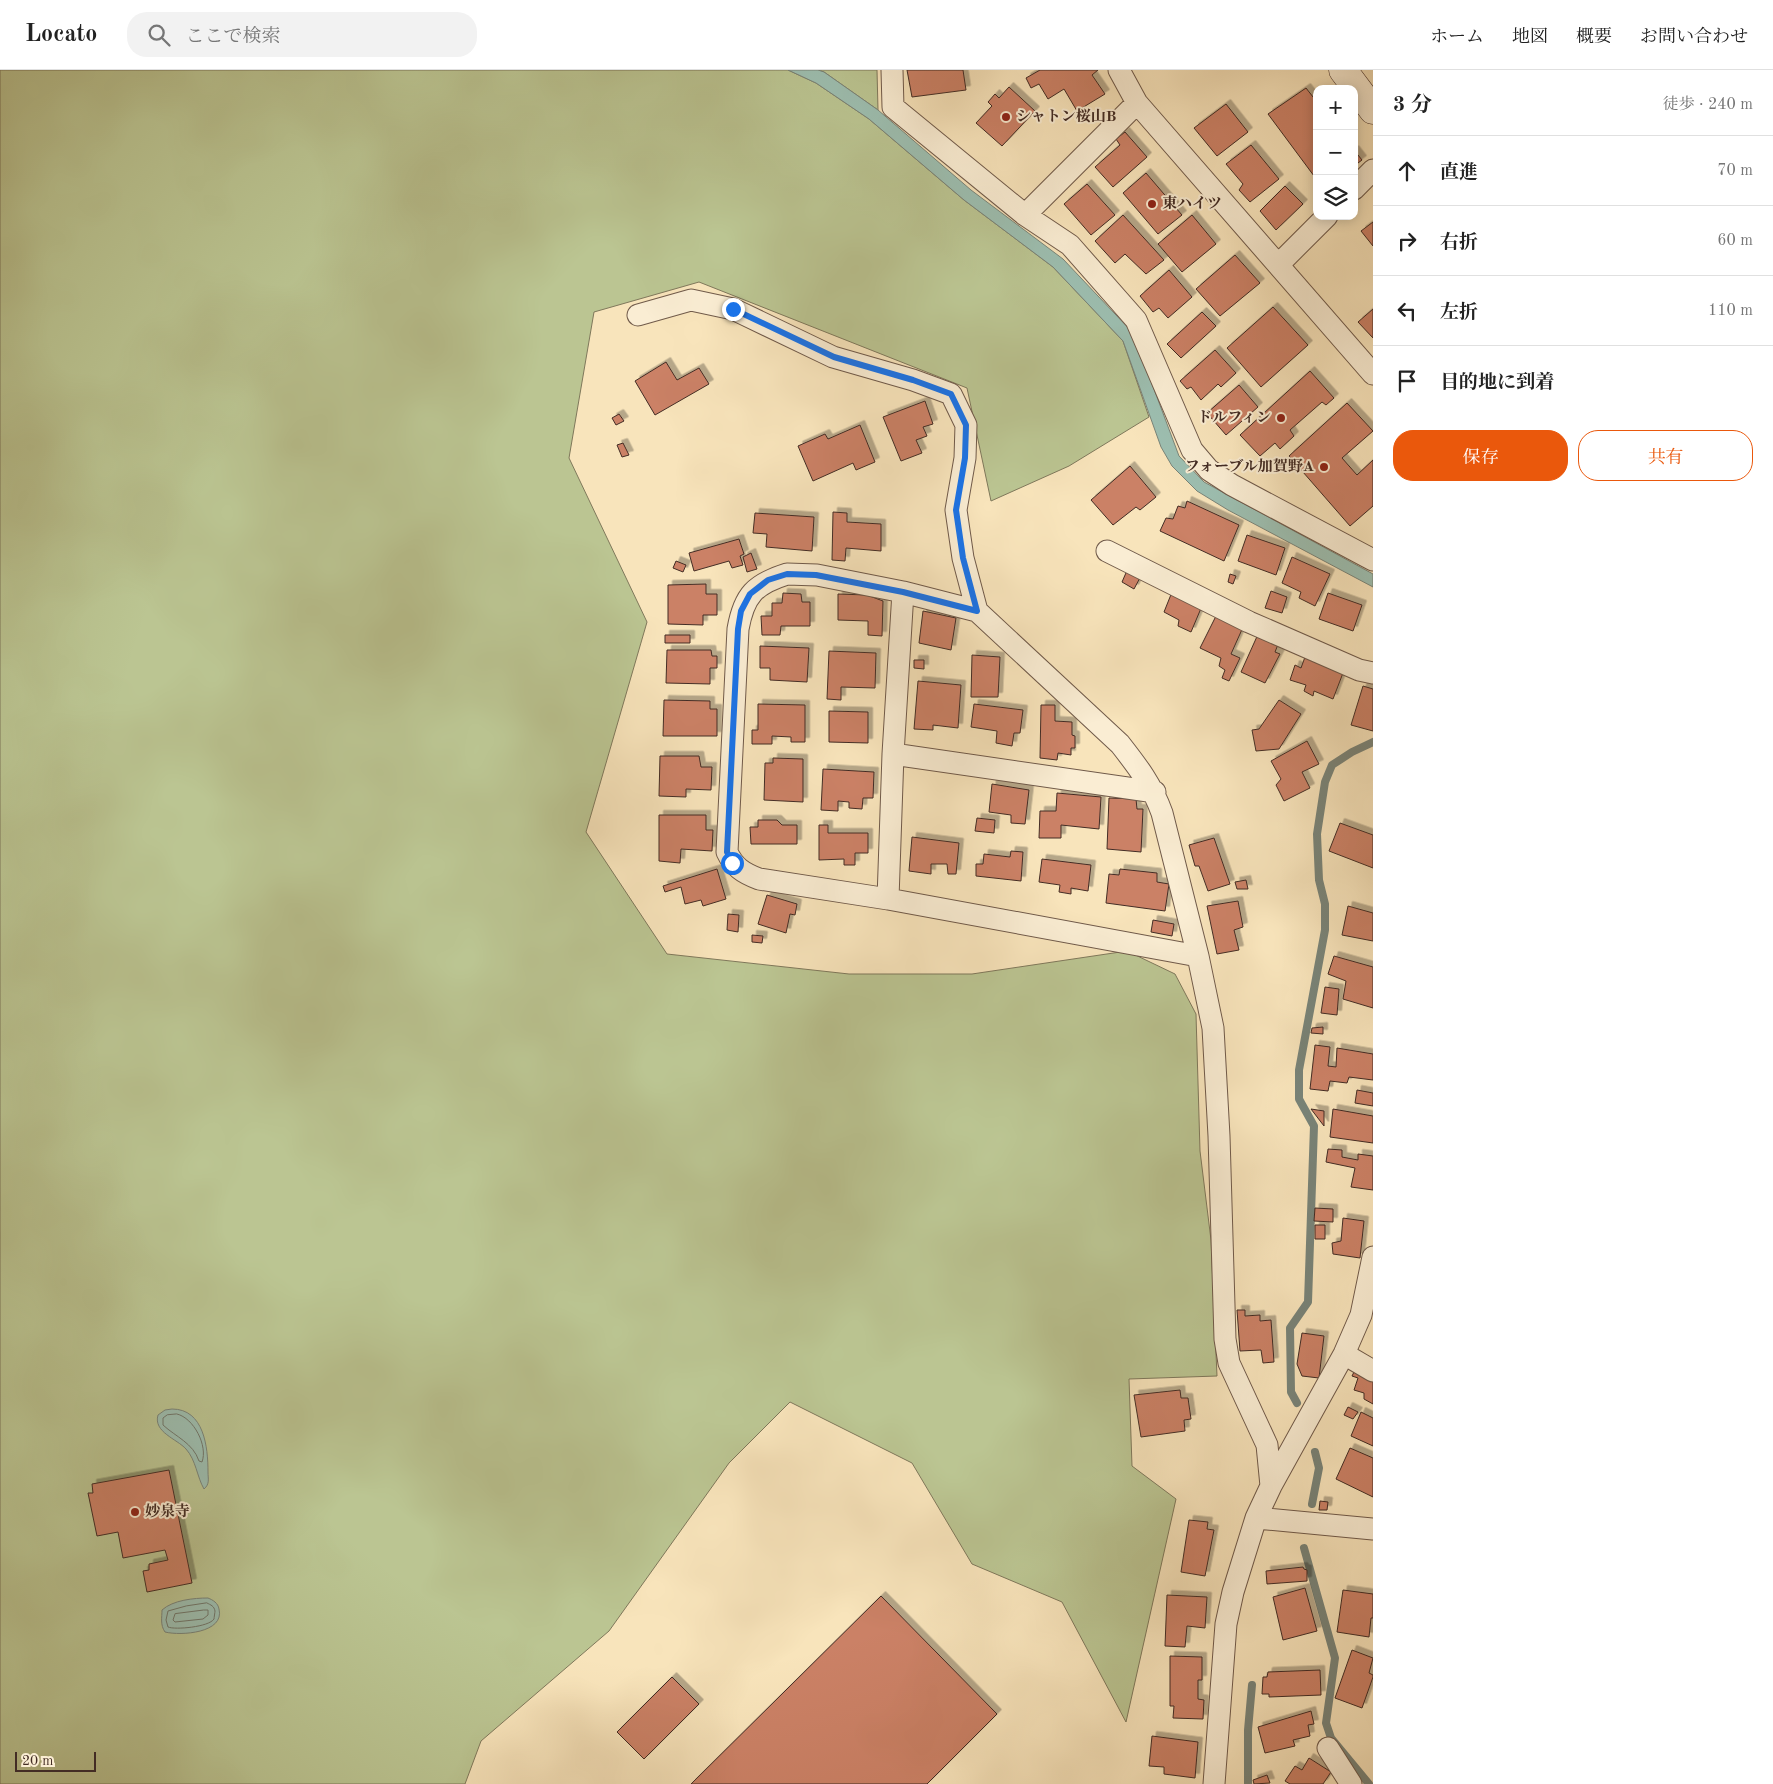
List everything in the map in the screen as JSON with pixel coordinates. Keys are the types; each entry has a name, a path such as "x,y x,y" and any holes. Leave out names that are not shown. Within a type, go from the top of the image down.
{"street":[{"path":"892,70 893,107 1025,214 1070,245 1136,320 1192,450 1209,470 1232,485 1373,560"},
{"path":"1120,70 1138,103 1373,374"},
{"path":"1343,70 1373,110"},
{"path":"1025,214 1138,103"},
{"path":"1358,185 1373,170"},
{"path":"1279,264 1323,220"},
{"path":"638,315 691,300 733,309 834,357 913,380 951,394 966,425 965,458 956,510 963,558 977,611"},
{"path":"1107,551 1249,622 1359,670 1373,673"},
{"path":"1198,956 888,899 759,879 744,874 732,863 727,852 738,629 741,611 750,594 768,580 787,574 816,575 903,592 977,611 1120,744 1155,792 1162,812 1198,956 1213,1028 1219,1136 1225,1339 1229,1364 1267,1445 1271,1486"},
{"path":"888,899 893,754 903,592"},
{"path":"893,754 1155,792"},
{"path":"1214,1784 1226,1624 1233,1592 1256,1518 1271,1486 1344,1354 1367,1317 1373,1257"},
{"path":"1344,1354 1373,1371"},
{"path":"1256,1518 1373,1529"},
{"path":"1328,1748 1351,1784"}],"green space":[{"path":"0,70 788,70 816,83 869,119 964,200 1053,267 1123,341 1149,417 1069,466 991,501 967,388 699,282 594,312 569,458 647,622 586,832 667,954 849,974 972,974 1127,951 1175,974 1196,1014 1200,1151 1211,1240 1217,1376 1129,1379 1132,1466 1176,1499 1126,1722 1062,1602 972,1564 912,1463 790,1402 729,1463 609,1631 481,1741 465,1784 0,1784"},
{"path":"818,70 877,70 878,110 824,72"}],"water":[{"path":"788,70 818,70 824,72 878,110 971,190 1063,259 1133,333 1179,456 1204,482 1373,574 1373,587 1228,510 1197,491 1172,466 1161,447 1123,341 1053,267 964,200 869,119 816,83"},
{"path":"172,1409 191,1415 202,1431 208,1462 208,1481 204,1489 189,1453 182,1445 162,1431 157,1421 158,1415 165,1410"},
{"path":"208,1598 215,1602 219,1609 219,1617 209,1628 191,1633 165,1632 162,1624 162,1610 178,1602"}],"building":[{"path":"907,70 963,70 966,90 912,97"},
{"path":"1040,70 1098,70 1092,75 1105,94 1077,111 1064,89 1048,99 1039,84 1031,88 1026,78"},
{"name":"シャトン桜山B","path":"1009,87 1035,111 1002,146 976,123 992,106 988,102 995,94 999,98"},
{"path":"1306,88 1313,97 1313,175 1268,114"},
{"path":"1226,104 1248,132 1217,156 1194,128"},
{"path":"1125,132 1147,157 1113,187 1095,167 1120,145 1116,139"},
{"path":"1251,145 1279,179 1250,202 1239,190 1243,184 1226,164"},
{"path":"1358,155 1362,160 1358,163"},
{"name":"東ハイツ","path":"1146,173 1182,215 1158,234 1123,193"},
{"path":"1087,184 1115,215 1091,235 1064,204"},
{"path":"1285,186 1303,204 1276,230 1260,211"},
{"path":"1123,215 1164,260 1146,274 1125,254 1115,263 1095,241"},
{"path":"1192,215 1216,244 1182,272 1158,244"},
{"path":"1373,222 1373,246 1361,231"},
{"path":"1235,255 1260,283 1220,316 1196,289"},
{"path":"1169,270 1192,297 1168,318 1159,308 1153,312 1140,296"},
{"path":"1273,307 1308,345 1261,387 1227,348"},
{"path":"1373,309 1373,338 1358,322"},
{"path":"1202,312 1216,326 1181,358 1167,344"},
{"path":"1215,350 1236,373 1221,387 1218,384 1201,400 1191,387 1187,389 1180,381"},
{"path":"666,362 677,380 699,368 709,384 655,415 635,381"},
{"name":"ドルフィン","path":"1310,371 1334,398 1326,405 1322,402 1290,430 1294,436 1280,449 1275,443 1260,456 1240,435"},
{"path":"1239,385 1258,407 1226,435 1207,413"},
{"path":"925,401 933,424 923,427 927,436 916,440 922,453 901,461 883,417"},
{"name":"フォーブル加賀野A","path":"1347,403 1373,431 1342,458 1357,475 1373,460 1373,506 1350,526 1289,456"},
{"path":"619,414 624,421 616,425 612,418"},
{"path":"860,425 875,462 856,470 853,463 813,481 798,446 825,434 828,439"},
{"path":"623,443 629,455 622,457 617,445"},
{"path":"1130,466 1156,497 1140,510 1136,507 1113,525 1091,500"},
{"path":"1187,501 1239,525 1224,561 1160,531 1166,518 1173,519 1178,506 1185,508"},
{"path":"833,512 847,513 847,522 881,524 881,551 846,548 845,561 832,560"},
{"path":"755,513 814,517 812,551 766,547 767,534 753,533"},
{"path":"1247,535 1285,548 1276,575 1238,561"},
{"path":"739,539 744,554 740,556 743,565 732,568 729,561 694,571 689,553"},
{"path":"751,553 757,569 747,572 743,557"},
{"path":"1292,557 1330,574 1315,606 1299,598 1301,592 1282,583"},
{"path":"676,561 686,565 683,572 673,568"},
{"path":"1129,566 1142,574 1134,589 1122,582"},
{"path":"1230,574 1236,576 1233,584 1228,582"},
{"path":"706,584 706,594 717,594 717,615 703,615 703,625 668,624 668,585"},
{"path":"1271,591 1287,597 1282,613 1265,608"},
{"path":"1172,592 1202,606 1191,632 1178,626 1179,620 1164,612"},
{"path":"783,593 801,594 802,602 810,602 810,626 781,626 780,635 762,635 761,616 772,616 772,603 782,603"},
{"path":"1328,593 1362,605 1353,631 1319,619"},
{"path":"838,594 867,595 883,601 882,636 868,635 868,621 838,620"},
{"path":"923,611 956,618 951,650 919,643"},
{"path":"1218,612 1244,625 1231,654 1240,658 1229,681 1222,678 1225,670 1219,666 1221,658 1200,648"},
{"path":"1259,632 1279,642 1275,652 1280,654 1265,683 1241,672"},
{"path":"665,635 690,635 690,643 665,643"},
{"path":"760,646 809,648 807,682 770,680 770,668 760,668"},
{"path":"667,650 711,650 712,656 717,656 717,668 710,668 710,684 666,683"},
{"path":"829,651 876,653 875,688 841,687 841,700 827,699"},
{"path":"972,655 1000,657 998,697 971,697"},
{"path":"1305,657 1343,673 1333,699 1314,691 1313,696 1304,691 1306,685 1290,680 1295,665 1301,668"},
{"path":"914,660 924,660 924,669 914,668"},
{"path":"918,681 961,685 958,728 933,725 933,730 914,729"},
{"path":"1363,686 1373,689 1373,731 1351,725"},
{"path":"664,700 710,701 710,709 717,709 717,736 663,736"},
{"path":"1279,700 1301,714 1279,749 1256,751 1252,730 1259,729"},
{"path":"758,704 805,705 805,742 791,742 791,737 772,736 772,744 752,744 752,730 758,730"},
{"path":"974,704 1023,710 1020,733 1014,733 1012,746 996,743 997,731 971,727"},
{"path":"1041,705 1055,705 1055,721 1072,722 1075,748 1071,748 1071,755 1058,753 1057,760 1040,758"},
{"path":"829,711 868,712 868,743 829,742"},
{"path":"1307,741 1319,764 1302,772 1310,788 1284,801 1276,785 1281,779 1271,761"},
{"path":"660,756 699,756 701,767 712,767 711,790 686,789 686,797 659,796"},
{"path":"773,758 803,759 803,802 764,800 765,763 773,763"},
{"path":"823,769 874,772 873,798 863,798 862,809 849,808 849,802 838,801 838,811 821,810"},
{"path":"992,784 1029,790 1025,824 1011,823 1011,815 989,812"},
{"path":"1057,793 1101,797 1099,829 1061,825 1061,838 1039,838 1040,811 1056,811"},
{"path":"1109,798 1136,799 1137,809 1143,809 1141,852 1107,849"},
{"path":"659,815 706,815 706,830 713,830 712,851 681,849 680,863 659,861"},
{"path":"977,818 995,820 994,833 975,831"},
{"path":"758,820 777,820 782,825 797,825 797,844 751,844 750,827 758,827"},
{"path":"1340,823 1373,835 1373,868 1329,851"},
{"path":"819,825 828,825 828,833 868,833 868,853 855,853 855,865 844,865 844,859 819,860"},
{"path":"912,837 959,843 956,874 948,874 947,864 931,864 931,874 909,871"},
{"path":"1214,838 1230,884 1208,891 1199,866 1195,866 1189,845"},
{"path":"1011,851 1023,852 1021,881 976,876 976,864 983,864 984,854 1010,857"},
{"path":"1042,859 1091,865 1088,891 1071,888 1071,894 1059,892 1060,885 1039,882"},
{"path":"717,869 726,899 703,906 701,900 685,904 681,887 665,892 663,886"},
{"path":"1120,869 1157,873 1157,882 1169,884 1165,911 1106,903 1109,874 1119,875"},
{"path":"1246,880 1248,889 1237,889 1235,882"},
{"path":"767,895 797,904 795,915 790,914 786,933 758,924"},
{"path":"1238,901 1243,927 1234,930 1239,950 1217,954 1207,906"},
{"path":"1348,906 1373,913 1373,941 1342,935"},
{"path":"728,914 739,915 738,932 727,930"},
{"path":"1153,920 1174,924 1172,936 1151,932"},
{"path":"752,935 763,936 762,943 752,942"},
{"path":"1334,956 1373,967 1373,1008 1343,999 1346,981 1328,974"},
{"path":"1325,987 1339,989 1337,1015 1321,1013"},
{"path":"1323,1027 1323,1034 1311,1033 1312,1028"},
{"path":"1315,1045 1330,1047 1328,1066 1336,1067 1337,1048 1373,1054 1373,1080 1349,1077 1347,1083 1330,1081 1328,1091 1310,1089"},
{"path":"1357,1090 1373,1093 1373,1106 1355,1103"},
{"path":"1311,1109 1324,1111 1324,1126"},
{"path":"1333,1109 1373,1116 1373,1143 1330,1137"},
{"path":"1328,1149 1342,1150 1342,1157 1358,1160 1358,1154 1373,1156 1373,1190 1351,1187 1355,1168 1326,1162"},
{"path":"1315,1208 1333,1209 1333,1222 1314,1221"},
{"path":"1343,1218 1364,1221 1360,1258 1333,1254 1332,1243 1341,1241"},
{"path":"1315,1225 1325,1225 1325,1239 1315,1239"},
{"path":"1237,1310 1245,1310 1245,1316 1260,1315 1260,1321 1271,1320 1274,1362 1263,1363 1261,1350 1240,1351"},
{"path":"1302,1333 1324,1336 1319,1378 1302,1376 1297,1364"},
{"path":"1354,1372 1373,1381 1373,1404 1364,1399 1364,1393 1354,1390 1358,1378 1352,1376"},
{"path":"1180,1390 1181,1398 1188,1398 1191,1419 1184,1420 1185,1431 1141,1437 1134,1395"},
{"path":"1348,1407 1358,1412 1353,1419 1344,1415"},
{"path":"1361,1412 1373,1418 1373,1446 1351,1436"},
{"path":"1350,1448 1373,1458 1373,1497 1336,1479"},
{"name":"妙泉寺","path":"169,1470 192,1583 147,1592 143,1571 149,1570 149,1564 168,1560 165,1550 123,1558 118,1532 97,1536 88,1493 93,1493 92,1484"},
{"path":"1320,1501 1328,1502 1327,1510 1319,1510"},
{"path":"1189,1520 1208,1522 1207,1529 1214,1530 1205,1576 1181,1572"},
{"path":"1303,1567 1307,1570 1307,1581 1267,1584 1266,1571"},
{"path":"1305,1588 1317,1631 1283,1640 1273,1597"},
{"path":"1343,1590 1373,1594 1373,1618 1371,1618 1369,1637 1337,1632"},
{"path":"1167,1595 1207,1597 1205,1628 1187,1626 1185,1647 1165,1646"},
{"path":"881,1596 997,1714 927,1784 691,1784"},
{"path":"1352,1650 1373,1658 1369,1673 1373,1677 1362,1708 1335,1698"},
{"path":"1170,1656 1202,1657 1202,1680 1198,1680 1198,1699 1204,1700 1203,1719 1173,1718 1174,1706 1170,1706"},
{"path":"1320,1670 1321,1695 1269,1697 1269,1694 1262,1694 1263,1677 1267,1677 1268,1672"},
{"path":"672,1677 699,1704 644,1759 617,1732"},
{"path":"1311,1711 1314,1724 1308,1725 1310,1736 1293,1740 1295,1746 1265,1753 1258,1727"},
{"path":"1152,1736 1198,1742 1195,1778 1164,1774 1164,1767 1149,1766"},
{"path":"1309,1758 1331,1772 1323,1784 1290,1784 1285,1781 1295,1766 1302,1770"},
{"path":"1267,1775 1270,1783 1254,1784 1253,1780"}],"waterway":[{"path":"1297,1403 1291,1392 1290,1328 1308,1302 1314,1126 1299,1099 1299,1070 1325,930 1325,904 1319,880 1317,834 1325,782 1332,765 1352,752 1373,742"},
{"path":"1312,1504 1319,1468 1315,1452"},
{"path":"1304,1548 1335,1658 1326,1723 1331,1738 1369,1784"},
{"path":"1248,1784 1248,1730 1252,1685"}],"place":[{"name":"シャトン桜山B","path":"1006,117"},
{"name":"東ハイツ","path":"1152,204"},
{"name":"ドルフィン","path":"1281,418"},
{"name":"フォーブル加賀野A","path":"1324,467"},
{"name":"妙泉寺","path":"135,1512"}],"route":[{"path":"732,863 727,852 738,629 741,611 750,594 768,580 787,574 816,575 903,592 977,611 963,558 956,510 965,458 966,425 951,394 913,380 834,357 733,309"}]}
